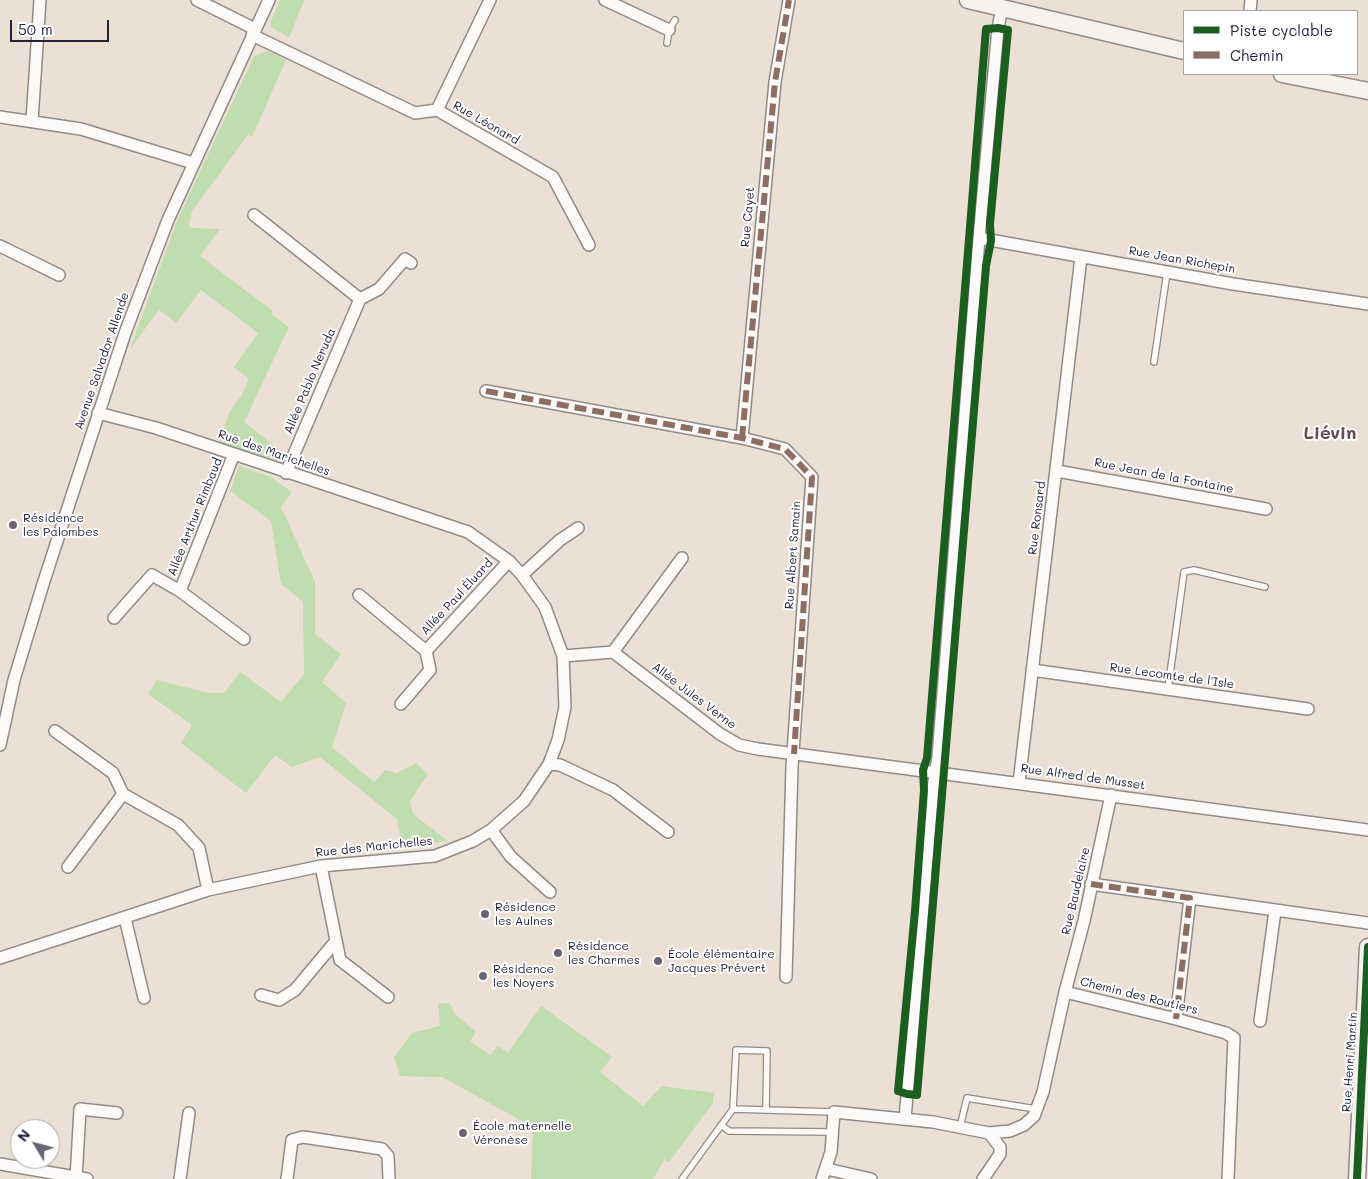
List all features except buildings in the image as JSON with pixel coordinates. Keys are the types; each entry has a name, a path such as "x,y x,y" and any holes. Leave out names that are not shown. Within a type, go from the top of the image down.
{"street":[{"path":"32,120 40,0"},
{"name":"Rue Léonard","path":"197,0 254,32 415,114 437,110 553,177 589,245"},
{"name":"Avenue Salvador Allende","path":"0,745 3,712 98,413 144,282 193,163 269,0"},
{"path":"437,110 490,0"},
{"path":"605,0 672,25"},
{"name":"Rue Cayet","path":"742,438 775,82 789,0"},
{"path":"968,0 1183,51"},
{"path":"905,1119 933,788 939,747 985,240 998,28 1002,8"},
{"path":"1287,75 1368,91"},
{"path":"0,117 32,120 81,129 193,163"},
{"path":"254,215 360,299 379,289 405,259 411,262"},
{"name":"Rue Jean Richepin","path":"985,240 1167,272 1368,304"},
{"path":"0,246 59,275"},
{"name":"Rue Ronsard","path":"1019,782 1081,257"},
{"name":"Allée Pablo Neruda","path":"286,473 360,299"},
{"name":"Rue Albert Samain","path":"486,391 742,438 785,449 812,477 792,767 786,977"},
{"name":"Rue des Marichelles","path":"0,958 208,890 321,866 435,856 473,841 492,830 524,801 549,764 558,740 565,708 562,691 563,656 545,607 522,575 509,561 468,532 140,423 98,413"},
{"name":"Allée Arthur Rimbaud","path":"180,591 234,454"},
{"name":"Rue Jean de la Fontaine","path":"1057,471 1266,509"},
{"path":"522,575 560,540 578,528"},
{"path":"563,656 613,652 682,558"},
{"name":"Allée Paul Éluard","path":"426,651 509,561"},
{"name":"Allée Arthur Rimbaud","path":"114,618 152,575 180,591 244,639"},
{"name":"Allée Paul Éluard","path":"359,595 426,651 430,670 401,704"},
{"name":"Allée Jules Verne","path":"613,652 720,734 739,745 794,754"},
{"name":"Rue Lecomte de l'Isle","path":"1032,670 1308,709"},
{"path":"55,731 112,773 123,794 178,825 199,848 208,890"},
{"name":"Rue Alfred de Musset","path":"794,754 1019,782 1368,830"},
{"path":"549,764 560,766 613,790 668,832"},
{"path":"68,867 123,794"},
{"name":"Rue Baudelaire","path":"1065,992 1092,884 1111,795"},
{"path":"492,830 511,857 550,892"},
{"path":"321,866 340,960 388,997"},
{"path":"1092,884 1368,923"},
{"path":"1176,1019 1190,898"},
{"path":"1260,1022 1275,910"},
{"path":"125,918 144,998"},
{"path":"261,995 279,1000 295,990 335,942"},
{"name":"Rue Henri Martin","path":"1356,1179 1368,947"},
{"name":"Chemin des Routiers","path":"834,1112 905,1119 989,1133 1010,1131 1024,1125 1034,1116 1043,1092 1065,992 1176,1019 1226,1033 1234,1038 1228,1179"},
{"path":"0,1164 80,1178 80,1109 117,1113"},
{"path":"834,1112 825,1174 871,1179"},
{"path":"180,1179 189,1113"},
{"path":"983,1179 1000,1154 1000,1147 989,1133"},
{"path":"287,1179 292,1140 303,1137 382,1149 388,1156 389,1179"}],"lane":[{"path":"667,43 672,25"},
{"path":"1154,362 1167,272"},
{"path":"1168,689 1184,572 1194,570 1265,587"},
{"path":"682,1179 731,1112 736,1050 767,1051 766,1110"},
{"path":"960,1127 967,1098 1036,1109"},
{"name":"Chemin des Routiers","path":"731,1112 766,1110 834,1112"},
{"path":"721,1125 729,1131 832,1132"}],"green space":[{"path":"280,0 304,0 289,38 271,27 271,21"},
{"path":"267,51 286,60 252,137 248,135 192,211 189,226 192,228 220,229 200,256 273,311 271,314 289,327 244,422 283,453 277,461 219,442 230,411 241,396 249,379 234,367 258,333 201,290 176,323 159,310 130,349 177,221 254,56"},
{"path":"239,466 271,477 292,492 281,507 315,582 315,634 341,654 322,682 346,703 332,747 374,782 385,770 397,773 416,763 428,774 410,801 413,814 448,841 401,846 397,819 320,757 292,767 275,755 246,793 181,743 192,725 148,694 157,680 209,693 224,693 240,672 281,702 304,674 303,602 281,584 271,521 230,491"},
{"path":"450,1003 455,1014 476,1032 470,1041 490,1055 498,1046 508,1053 541,1006 612,1057 600,1072 643,1106 662,1086 714,1093 713,1103 669,1162 665,1159 653,1179 531,1179 533,1127 442,1077 400,1076 394,1057 412,1033 440,1026 438,1004"}],"marked path":[{"path":"742,438 775,82 789,0"},
{"path":"486,391 742,438 785,449 812,477 794,754"},
{"path":"1091,884 1190,898 1176,1019"}],"cycle path":[{"path":"998,28 1008,30 990,224 991,241 986,266 917,1095 898,1091 915,911 924,790 923,770 927,758 986,29 998,28"},
{"path":"1357,1179 1368,947"}],"place":[{"name":"Résidence les Palombes","path":"13,525"},
{"name":"Résidence les Aulnes","path":"485,914"},
{"name":"Résidence les Charmes","path":"558,953"},
{"name":"École élémentaire Jacques Prévert","path":"658,961"},
{"name":"Résidence les Noyers","path":"483,976"},
{"name":"École maternelle Véronèse","path":"463,1133"}],"district":[{"name":"Liévin","path":"1330,433"}]}
